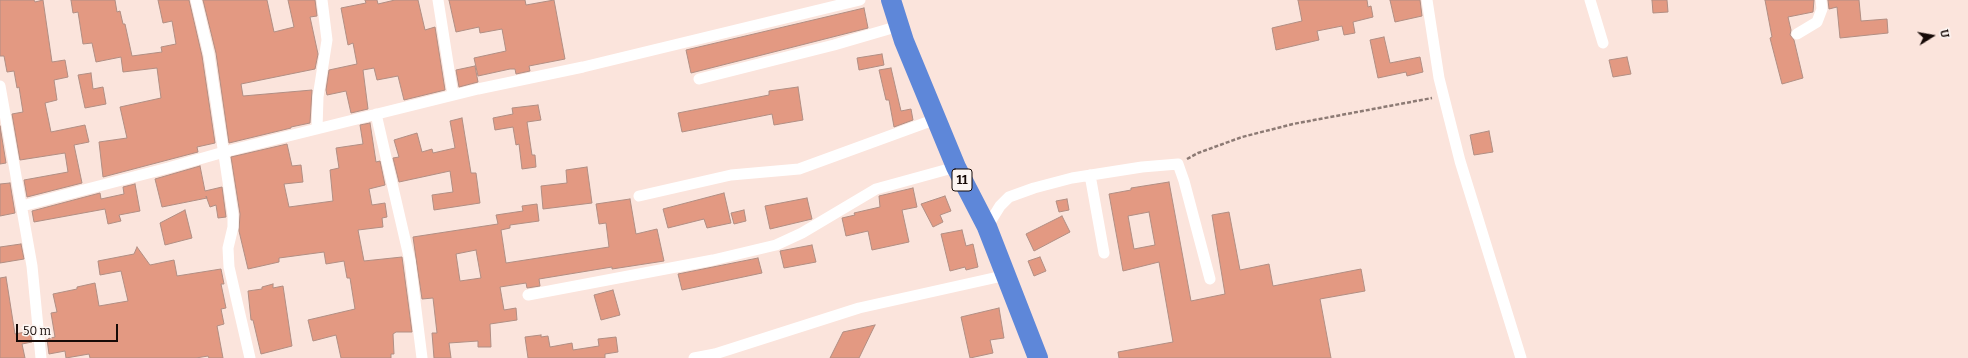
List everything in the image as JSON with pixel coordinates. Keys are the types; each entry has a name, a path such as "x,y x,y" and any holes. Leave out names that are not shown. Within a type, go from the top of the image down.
{"highway":[{"name":"11","path":"891,0 899,26 936,119 956,167 987,227 1007,275 1038,358"}],"street":[{"path":"196,0 209,56 233,215 233,227 228,248 229,267 250,358"},
{"path":"317,129 318,96 327,40 322,0"},
{"path":"438,0 453,95"},
{"path":"22,206 224,152 453,95 583,67 860,0"},
{"path":"1427,0 1444,96 1460,161 1521,358"},
{"path":"1590,0 1603,43"},
{"path":"1797,34 1817,22 1822,9 1821,0"},
{"path":"699,79 834,45 899,26"},
{"path":"0,86 32,266 41,358"},
{"path":"376,114 410,261 422,358"},
{"path":"639,196 731,175 799,169 936,119"},
{"path":"987,227 1000,206 1009,197 1034,188 1090,175 1142,167 1178,164 1184,181 1210,279"},
{"path":"528,295 713,260 776,245 802,233 876,189 956,167"},
{"path":"1090,175 1104,253"},
{"path":"694,358 716,354 858,308 1007,275"}],"path":[{"path":"1178,164 1198,153 1242,137 1369,109 1444,96"}],"building":[{"path":"0,0 34,0 35,2 43,0 52,62 65,60 68,77 54,80 57,100 45,103 51,132 85,125 89,142 74,145 82,183 27,197 24,180 68,172 65,153 20,160 12,114 23,112 19,87 17,88 14,71 7,72 4,56 0,56"},
{"path":"71,0 115,0 117,12 120,11 123,24 125,24 132,56 162,52 161,47 176,44 172,21 163,23 158,0 189,0 202,56 215,143 197,147 198,152 103,177 99,142 127,138 120,107 161,98 157,68 123,72 121,57 96,62 92,43 83,44 78,12 73,13"},
{"path":"203,0 267,0 274,32 294,27 288,0 315,0 317,16 310,17 318,54 315,69 241,84 243,96 312,90 310,123 229,143 216,53"},
{"path":"365,0 377,0 378,4 395,0 418,0 425,30 435,27 445,90 404,100 398,76 377,80 374,68 363,70 368,109 351,113 346,91 327,95 326,90 329,70 357,64 353,43 348,45 341,8 366,3"},
{"path":"449,0 525,0 526,5 554,0 565,59 529,66 530,71 516,74 515,69 510,69 478,76 474,58 506,51 502,29 480,33 479,27 456,32"},
{"path":"1298,0 1367,0 1368,7 1371,6 1373,17 1353,22 1355,33 1344,35 1342,26 1317,31 1319,40 1276,50 1272,28 1302,21"},
{"path":"1390,0 1420,0 1422,16 1395,22"},
{"path":"1652,0 1667,0 1668,12 1653,13"},
{"path":"1765,0 1814,0 1813,12 1788,17 1791,30 1790,35 1794,40 1803,78 1782,84 1770,38 1772,37"},
{"path":"1828,0 1859,0 1861,21 1887,19 1888,33 1840,38 1837,7 1829,9"},
{"path":"864,8 868,28 691,73 686,50"},
{"path":"1384,37 1390,63 1420,57 1423,72 1407,76 1406,72 1378,78 1370,40"},
{"path":"882,54 884,65 859,70 857,58"},
{"path":"1627,57 1631,74 1613,77 1609,60"},
{"path":"475,66 478,82 459,87 456,70"},
{"path":"891,68 901,111 911,109 913,120 894,127 889,100 886,100 879,70"},
{"path":"91,73 93,89 103,87 106,104 85,108 78,75"},
{"path":"798,87 803,120 774,125 772,114 682,132 678,113 769,95 769,91"},
{"path":"538,105 541,120 527,122 532,155 535,155 536,167 522,169 519,144 516,145 513,127 495,130 493,118 513,114 512,108"},
{"path":"462,118 471,173 476,173 480,203 434,210 432,195 453,192 450,171 399,182 393,158 399,157 394,140 417,133 422,152 432,149 433,153 455,148 450,121"},
{"path":"370,123 376,162 380,161 385,185 369,189 372,205 385,203 387,217 382,218 383,227 358,230 364,261 402,257 412,332 396,332 393,334 394,354 391,354 391,358 341,358 336,335 313,341 308,320 355,309 350,278 347,278 344,261 326,264 324,252 279,258 279,262 248,269 239,231 240,214 231,157 287,144 292,166 301,165 303,182 284,184 289,207 333,201 330,170 339,168 336,148 363,144 360,125"},
{"path":"0,126 6,163 0,164"},
{"path":"1489,131 1493,152 1474,155 1470,135"},
{"path":"200,166 205,191 222,187 226,217 218,218 216,205 210,207 207,198 162,207 155,179"},
{"path":"587,167 592,203 543,209 541,186 567,183 566,170"},
{"path":"1169,182 1191,301 1225,294 1212,215 1229,212 1240,270 1269,264 1273,286 1361,269 1365,291 1320,299 1331,358 1119,358 1118,352 1173,342 1159,262 1123,271 1109,194 1131,190 1131,188","holes":["1149,212 1155,245 1134,249 1128,216"]},
{"path":"10,183 15,213 0,216 0,184"},
{"path":"135,184 140,211 119,215 121,221 108,224 105,209 34,222 32,211 100,193 101,199 124,194 123,187"},
{"path":"913,188 917,207 902,210 909,242 872,250 868,231 846,236 842,218 855,215 854,213 880,207 879,196"},
{"path":"724,193 731,223 707,228 704,219 668,228 663,209"},
{"path":"945,196 951,211 940,215 943,222 933,227 921,204"},
{"path":"807,198 812,219 770,229 765,206"},
{"path":"630,199 636,234 657,229 664,261 612,269 612,267 539,279 540,286 527,288 526,283 500,287 504,310 516,308 517,320 490,324 491,347 478,347 478,341 449,343 451,358 434,358 432,333 437,333 433,298 422,299 413,237 498,224 496,215 523,211 522,206 537,204 539,221 510,225 510,228 501,230 506,263 609,247 606,223 599,224 596,204","holes":["476,250 481,278 460,281 456,254"]},
{"path":"1067,199 1069,210 1059,212 1056,201"},
{"path":"185,210 192,238 165,245 160,223"},
{"path":"744,210 746,221 734,224 731,213"},
{"path":"1062,216 1070,232 1034,251 1026,234"},
{"path":"962,230 966,246 973,244 978,267 966,270 965,267 950,271 941,234"},
{"path":"21,244 24,259 0,263 0,247"},
{"path":"812,245 816,262 784,268 780,251"},
{"path":"137,247 150,265 174,260 177,276 221,269 224,284 221,284 226,308 221,309 224,324 217,326 223,358 209,358 208,356 196,358 90,358 89,354 66,358 65,351 49,354 47,339 55,337 51,313 57,312 53,294 77,289 77,287 95,283 99,306 128,301 121,271 100,275 98,261 134,254"},
{"path":"1040,257 1046,271 1034,276 1028,261"},
{"path":"758,258 762,273 682,290 678,274"},
{"path":"6,277 15,334 30,331 32,342 22,344 25,358 0,358 0,278"},
{"path":"273,284 273,288 283,286 292,346 261,354 253,320 251,320 248,291 262,289 262,287"},
{"path":"613,290 620,315 601,320 594,295"},
{"path":"999,308 1004,338 990,340 993,353 970,358 961,317"},
{"path":"875,325 859,358 830,358 843,332"},
{"path":"541,335 541,337 548,336 550,347 572,343 573,350 599,346 598,339 616,337 618,352 605,354 605,358 528,358 525,337"}]}
